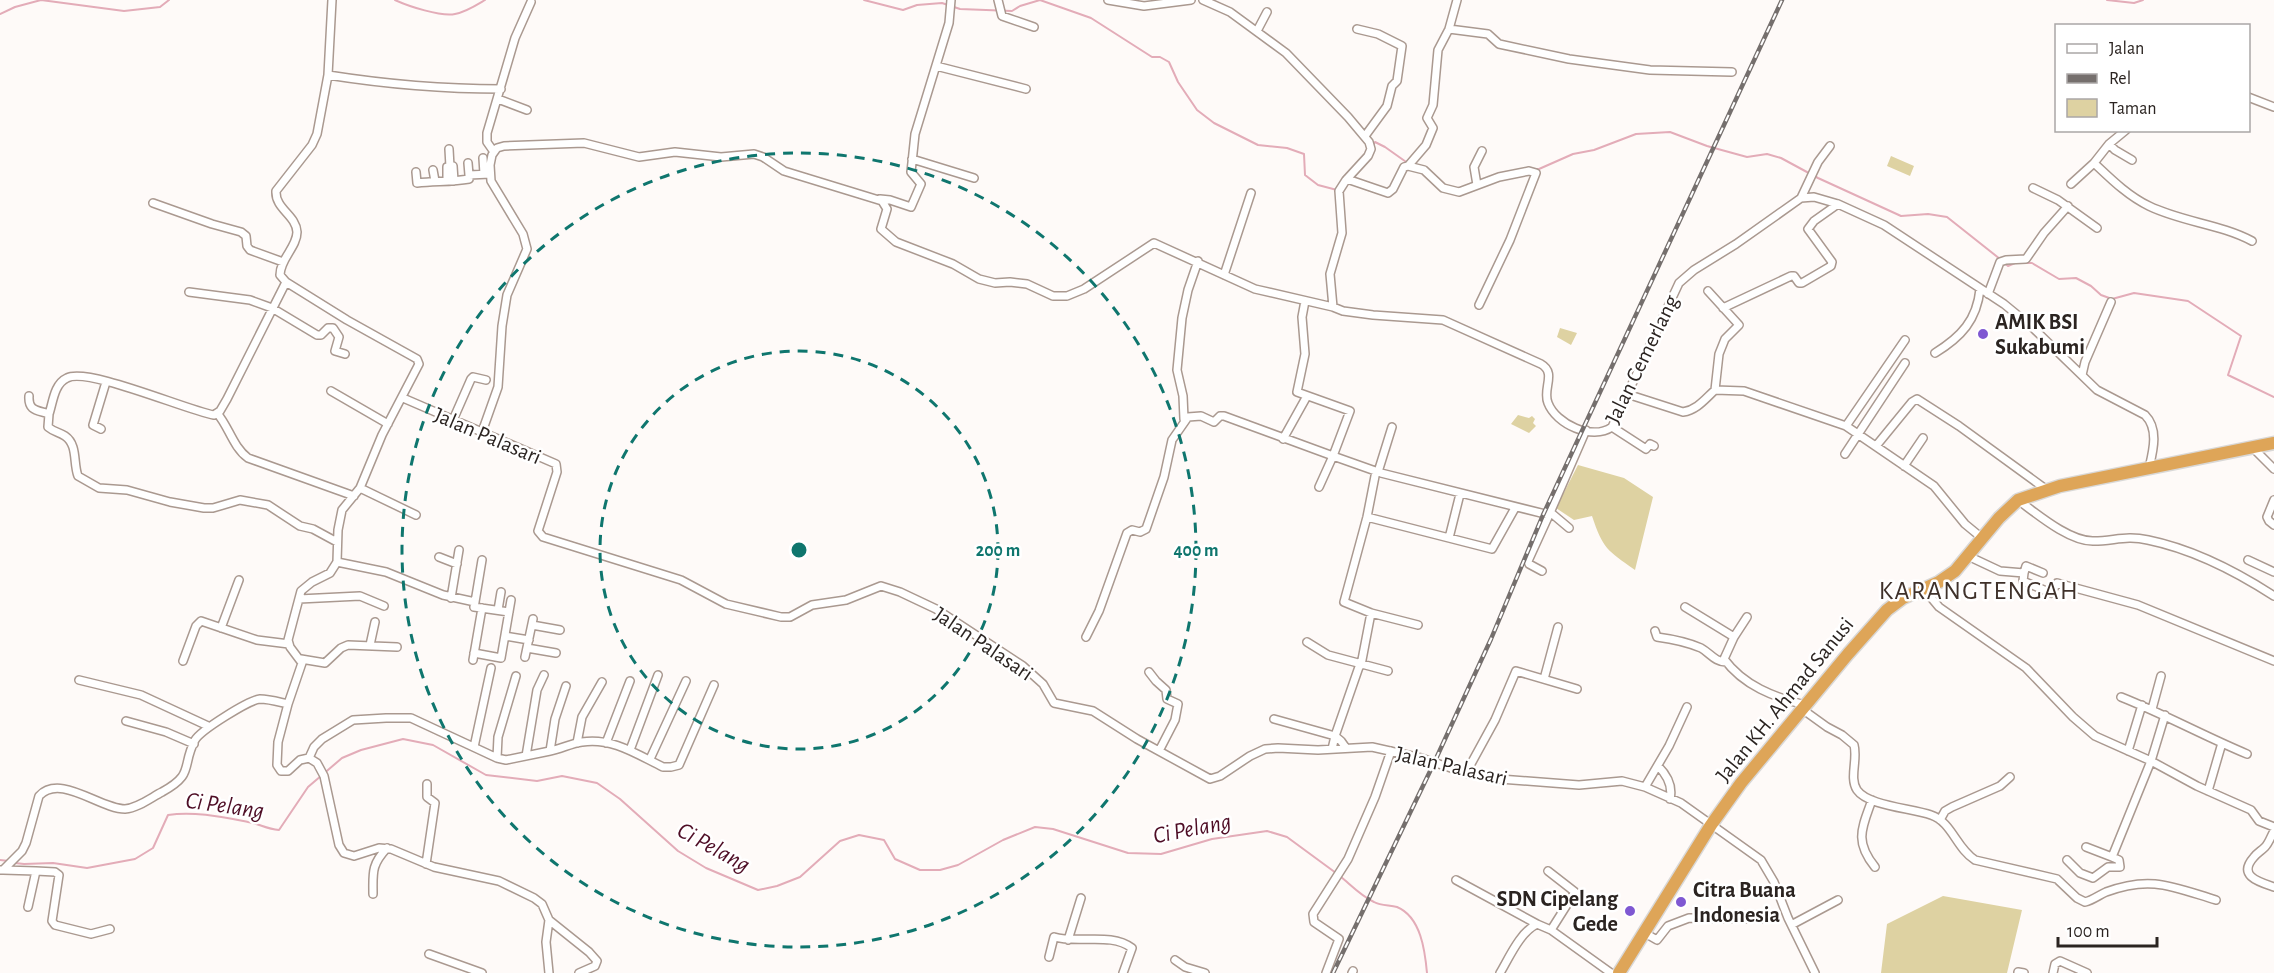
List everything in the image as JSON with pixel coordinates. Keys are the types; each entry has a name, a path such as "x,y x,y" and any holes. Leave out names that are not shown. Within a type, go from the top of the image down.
{"highway":[{"name":"Jalan KH. Ahmad Sanusi","path":"1618,973 1711,825 1747,775 1880,615 1903,598 1955,571 2008,508 2018,500 2047,490 2271,444"}],"street":[{"path":"332,0 328,75 322,115 315,140 276,191 276,201 295,224 297,233 283,262 280,275 286,282 347,320 417,359 418,367 388,424 360,488 342,510 337,542 337,562 330,573 304,588 298,599 288,636 289,644 301,659 302,668 288,704 278,742 277,765 281,771 288,771 300,760 309,758 317,763 323,773 340,849 344,853 354,856 379,848 387,848 426,864 499,881 542,904 549,920 597,961 595,966 579,973"},
{"path":"487,174 497,148 510,145 584,143 639,157 675,152 721,157 754,154 784,171 879,200 890,200 912,207 921,184 911,172 915,134 950,23 951,0"},
{"path":"998,0 1002,16 1034,27"},
{"path":"1108,0 1144,6 1191,0"},
{"path":"1203,0 1223,8 1286,53 1365,136 1371,146 1368,156 1347,179 1340,191 1342,233 1330,274 1333,307"},
{"path":"1347,179 1388,193 1393,189 1404,167 1408,166 1426,145 1433,132 1433,126 1427,118 1433,105 1438,50 1449,29 1457,0"},
{"path":"494,152 486,136 515,38 531,2"},
{"path":"1257,31 1267,12"},
{"path":"1357,29 1387,37 1402,46 1397,81 1392,86 1387,106 1365,136"},
{"path":"1449,29 1488,34 1498,44 1569,59 1650,70 1732,72"},
{"path":"936,66 1026,89"},
{"path":"328,75 376,83 455,89 501,89"},
{"path":"2250,98 2274,107"},
{"path":"498,99 527,110"},
{"path":"2070,184 2124,132"},
{"path":"2109,144 2132,160"},
{"path":"1830,146 1818,162 1801,198 1814,197 1838,204 1884,225 2017,314 2097,390 2150,420 2153,435 2149,468"},
{"path":"449,149 450,166 453,166 451,181"},
{"path":"1477,185 1474,167 1482,151"},
{"path":"482,432 496,394 507,295 526,253 527,245 523,234 487,174 483,158"},
{"path":"912,159 974,178"},
{"path":"416,172 417,183 469,179 468,163"},
{"path":"2094,163 2122,189 2150,207 2252,242"},
{"path":"1408,166 1424,170 1438,185 1450,191 1463,192 1498,177 1529,171 1536,172 1506,249 1479,305"},
{"path":"433,170 435,181"},
{"path":"469,175 487,174"},
{"path":"2033,188 2068,206 2097,228"},
{"path":"1224,275 1251,193"},
{"name":"Jalan Cemerlang","path":"879,200 886,205 887,209 881,229 896,242 953,264 979,279 994,282 1019,282 1053,296 1067,296 1084,289 1152,243 1161,244 1255,289 1343,311 1443,320 1541,364 1549,374 1546,393 1548,403 1554,413 1567,424 1599,433 1611,427 1679,283 1694,270 1736,244 1801,198"},
{"path":"153,203 241,232 246,236 250,250 283,262"},
{"path":"1723,308 1791,276 1802,283 1831,266 1832,262 1808,229 1814,221 1838,204"},
{"path":"1988,294 2000,262 2026,259 2044,233 2068,206"},
{"path":"1086,637 1099,611 1127,533 1131,530 1140,532 1146,529 1164,477 1172,440 1184,420 1183,396 1177,370 1182,318 1198,261"},
{"path":"286,282 239,377 217,413 211,414 157,396 106,382 73,376 57,387 49,414 48,427 64,435 74,448 75,468 78,476 94,486 127,490 170,502 204,508 213,508 240,500 268,505 300,526 313,529 337,542"},
{"path":"1935,353 1973,319 1978,306 1980,289"},
{"path":"1627,394 1683,412 1699,405 1715,390 1719,354 1725,339 1739,325 1708,291"},
{"path":"189,292 232,296 272,308 317,334 321,335 328,328 333,328 339,337 335,351 345,354"},
{"path":"1305,300 1302,317 1305,354 1297,390 1299,394 1350,411 1319,487"},
{"path":"2082,375 2085,362 2111,302"},
{"path":"1846,426 1905,339"},
{"path":"1845,454 1905,363"},
{"path":"453,420 471,379 473,377 486,380"},
{"path":"101,429 93,425 106,382"},
{"path":"1715,390 1744,391 1846,426 1934,486 1965,524 1982,538"},
{"path":"331,391 388,424"},
{"path":"29,396 28,404 31,408 49,414"},
{"path":"1283,439 1307,396"},
{"name":"Jalan Palasari","path":"403,398 557,466 539,523 538,531 543,537 681,580 726,604 780,617 790,618 812,605 846,600 881,586 900,592 936,609 1008,655 1043,684 1054,703 1093,711 1204,777 1220,777 1250,756 1265,749 1318,750 1372,747 1421,758 1466,773 1500,779 1570,784 1622,781 1645,787 1681,803 1761,860 1774,882 1788,918 1793,924 1815,973"},
{"path":"1876,446 1917,399 1959,426 2047,490"},
{"path":"217,413 227,426 239,450 248,458 354,496"},
{"path":"1184,420 1197,415 1214,422 1220,416 1224,416 1377,472 1515,508 1550,514 1569,528"},
{"path":"1392,427 1377,472 1344,601 1371,613 1418,625"},
{"path":"1611,427 1646,449 1650,444 1654,446"},
{"path":"1542,571 1529,564 1528,561 1586,430"},
{"path":"1904,466 1923,438"},
{"path":"2271,444 2271,467"},
{"path":"2253,448 2271,467"},
{"path":"360,488 416,515"},
{"path":"1449,538 1460,494"},
{"path":"2018,500 2066,532 2084,540 2096,541 2124,537 2155,541 2198,556 2274,596"},
{"path":"2274,500 2267,517 2274,525"},
{"path":"1367,517 1492,549 1515,508"},
{"path":"451,598 459,550"},
{"path":"1968,556 2000,572 2024,573"},
{"path":"439,557 457,564"},
{"path":"482,560 474,607 509,612"},
{"path":"2248,560 2274,572"},
{"path":"337,562 386,572 451,598 475,602"},
{"path":"2043,573 2026,566 2023,581 2051,593 2057,584 2138,605 2274,661"},
{"path":"221,628 239,580"},
{"path":"1924,589 1939,606 2026,668 2066,711 2096,736 2251,810 2259,821 2274,829 2265,847 2250,861 2248,868 2249,875 2255,881 2274,887"},
{"path":"498,610 501,592"},
{"path":"298,599 360,596 384,606"},
{"path":"482,608 473,656 501,658 511,600"},
{"path":"1685,607 1734,637"},
{"path":"1332,748 1360,664 1371,613"},
{"path":"1747,617 1725,655 1726,662 1763,692 1803,707 1854,745 1855,786 1864,798 1930,814 1948,828 1964,851 1975,860 2057,879 2077,898 2085,902 2105,892 2134,884 2150,883 2166,885 2216,900"},
{"path":"183,661 199,622 257,640 289,644"},
{"path":"370,645 375,622"},
{"path":"525,657 532,622 560,630"},
{"path":"1544,680 1558,627"},
{"path":"1655,631 1657,637 1687,643 1702,649 1720,662 1726,662"},
{"path":"505,636 556,653"},
{"path":"1307,642 1323,653 1388,671"},
{"path":"301,659 326,663 344,646 397,647"},
{"path":"474,747 491,668"},
{"path":"1466,773 1495,720 1516,671 1577,689"},
{"path":"1149,672 1166,690 1167,699 1178,704 1175,720 1159,751"},
{"path":"526,756 537,690 544,675"},
{"path":"630,750 658,675"},
{"path":"497,758 498,737 516,676"},
{"path":"2152,709 2162,676"},
{"path":"79,680 141,695 208,726"},
{"path":"606,743 630,681"},
{"path":"650,759 686,681"},
{"path":"577,743 582,717 602,682"},
{"path":"309,758 314,747 353,720 411,718 497,758 506,760 550,752 577,743 596,741 630,750 663,767 672,767 679,765 714,685"},
{"path":"550,752 555,719 566,686"},
{"path":"2121,697 2152,709 2247,754"},
{"path":"4,868 15,859 26,843 33,812 43,791 54,788 120,808 133,807 176,784 182,778 194,744 208,726 255,700 288,704"},
{"path":"2128,751 2142,705"},
{"path":"1645,787 1687,707"},
{"path":"2112,856 2151,761 2165,715"},
{"path":"1274,719 1335,736 1346,748"},
{"path":"126,721 166,732 194,744"},
{"path":"2208,791 2222,743"},
{"path":"1326,973 1339,939 1314,922 1312,917 1347,860 1375,797 1391,751"},
{"path":"1658,766 1671,787 1670,799"},
{"path":"1940,820 1945,811 2000,786 2010,777"},
{"path":"426,864 435,803 427,797 427,784"},
{"path":"1872,800 1860,835 1869,859 1875,867"},
{"path":"2067,860 2080,873 2093,878 2108,867 2120,867 2119,860 2086,847"},
{"path":"373,894 373,872 376,860 387,848"},
{"path":"4,868 55,872 59,875 52,921 55,925 91,934 111,929"},
{"path":"28,907 36,871"},
{"path":"1548,871 1575,892 1551,930"},
{"path":"1456,880 1551,930 1611,973"},
{"path":"1068,940 1081,898"},
{"path":"1793,924 1838,900"},
{"path":"1643,932 1657,940 1668,926 1689,918 1767,919"},
{"path":"549,920 546,942 549,973"},
{"path":"1500,973 1523,937 1530,928 1537,924"},
{"path":"1049,957 1054,937 1068,940 1108,940 1131,946 1132,949 1123,973"},
{"path":"429,954 482,973"},
{"path":"1175,960 1184,970 1205,973"},
{"path":"2053,973 2058,961 2066,962 2087,973"}],"green space":[{"path":"1891,156 1914,166 1910,176 1887,166"},
{"path":"1560,328 1577,333 1571,345 1557,337"},
{"path":"1518,415 1529,418 1532,416 1535,419 1533,423 1536,426 1529,433 1511,424"},
{"path":"1578,465 1624,478 1653,497 1635,570 1607,548 1599,536 1592,516 1574,520 1556,508"},
{"path":"1943,896 2022,910 2007,973 1881,973 1887,924"}],"waterway":[{"path":"0,14 41,0 124,11 160,7 169,0"},
{"path":"395,0 449,15 463,12 485,0"},
{"path":"864,0 903,10 917,5 942,3 960,9 1012,11 1040,0 1091,18 1152,57 1160,57 1169,62 1178,82 1197,110 1214,123 1258,145 1287,148 1304,154 1305,175 1318,185 1337,190"},
{"path":"2107,0 2134,3 2143,0"},
{"path":"1532,169 1539,169 1573,154 1594,150 1636,134 1670,132 1707,146 1747,157 1767,154 1781,158 1818,178 1901,216 1928,214 1947,217 2000,259"},
{"path":"1372,147 1375,142 1409,164"},
{"path":"2004,263 2008,266 2015,263"},
{"path":"2020,263 2032,263 2059,279 2076,278 2091,286 2101,295 2112,299 2134,293 2188,301 2241,336 2228,375 2274,397"},
{"name":"Ci Pelang","path":"15,863 53,863 87,868 135,859 153,848 168,815 208,815 279,830 308,787 342,758 361,750 403,739 433,745 486,775 537,781 562,776 597,783 620,799 678,851 706,868 758,890 800,877 840,841 859,835 884,840 895,859 920,870 940,870 958,865 1003,840 1035,827 1053,829 1128,853 1161,854 1212,839 1267,831 1287,837 1336,873"},
{"name":"Ci Pelang","path":"0,860 9,861"},
{"name":"Ci Pelang","path":"1340,876 1369,900 1397,907 1412,918 1420,936 1427,973"}],"railway":[{"path":"1333,973 1434,763 1491,639 1543,515 1782,0"}],"place":[{"name":"AMIK BSI Sukabumi","path":"1983,334"},
{"name":"Citra Buana Indonesia","path":"1681,902"},
{"name":"SDN Cipelang Gede","path":"1630,911"}],"district":[{"name":"KARANGTENGAH","path":"1979,590"}]}
